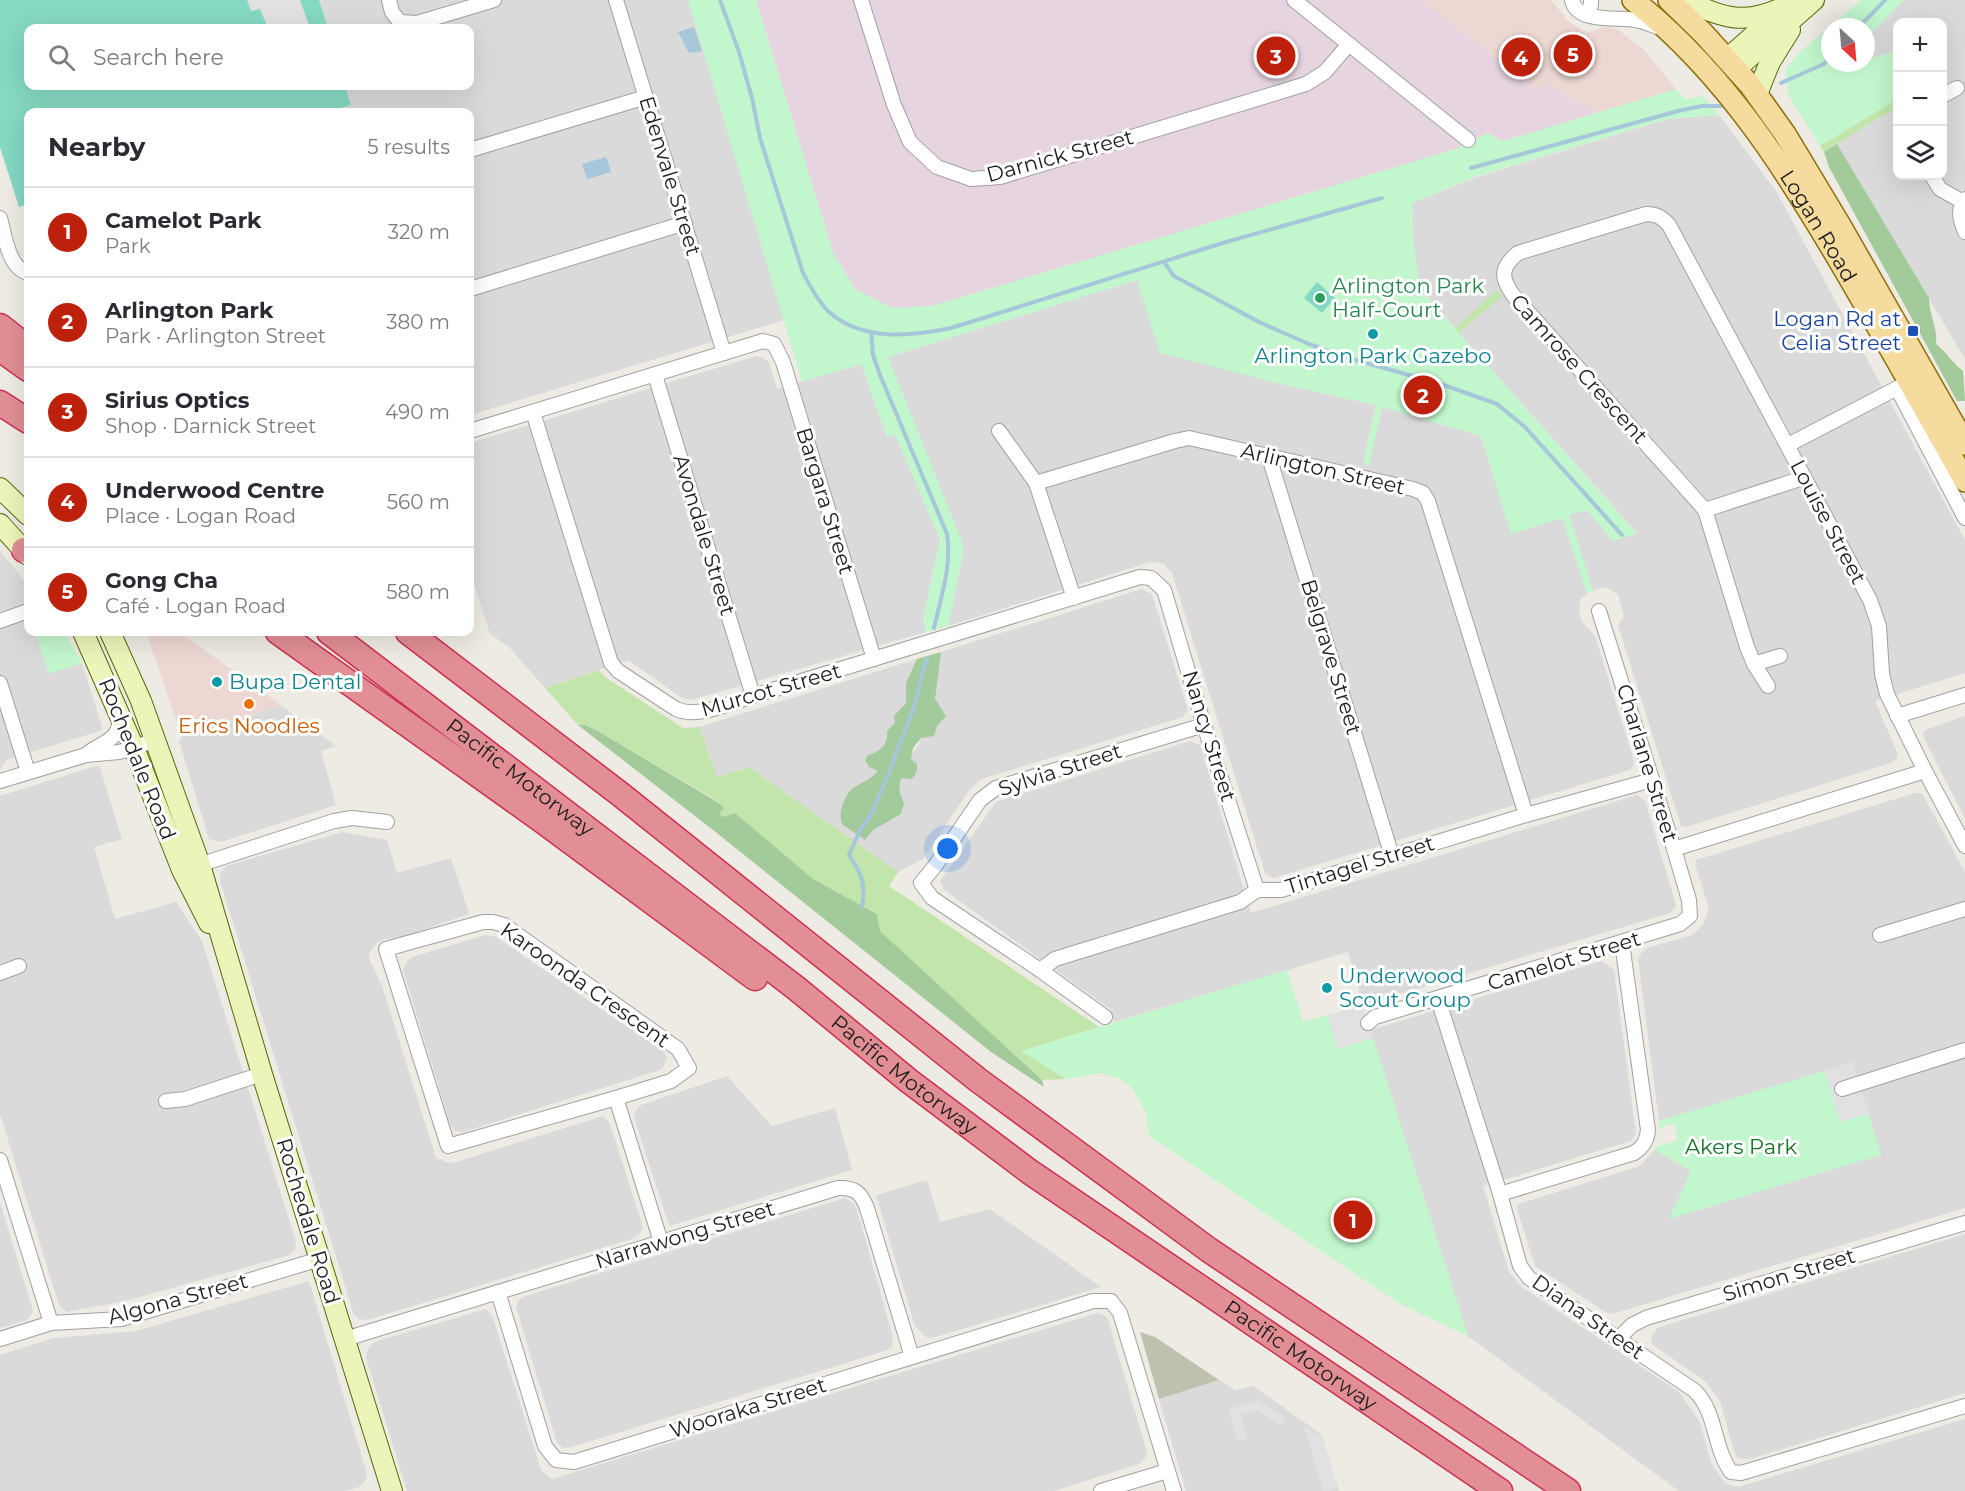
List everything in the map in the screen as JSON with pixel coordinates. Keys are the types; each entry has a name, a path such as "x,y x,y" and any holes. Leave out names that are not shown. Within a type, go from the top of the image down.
{"highway":[{"path":"0,326 24,345"},
{"path":"0,349 24,366"},
{"path":"0,403 24,418"},
{"path":"284,636 777,994 967,1141 1030,1172"},
{"name":"Pacific Motorway","path":"334,636 796,988 909,1081 1030,1172 1500,1491"},
{"name":"Pacific Motorway","path":"413,636 620,794 978,1080 1209,1250 1568,1491"},
{"path":"432,636 530,710 620,794"}],"main road":[{"name":"Logan Road","path":"1634,0 1673,34 1759,132 1789,176 1903,385 1965,481"},
{"name":"Logan Road","path":"1669,0 1757,94 1794,148 1842,227 1965,444"},
{"path":"1686,0 1710,12 1734,18 1763,16 1801,3"},
{"path":"1714,79 1801,3"},
{"path":"1757,94 1763,77 1801,3"},
{"path":"0,488 24,511"},
{"path":"0,524 24,549"},
{"name":"Rochedale Road","path":"85,636 134,748 219,925 262,1074 392,1491"},
{"name":"Rochedale Road","path":"112,636 141,701 191,867"}],"street":[{"path":"389,0 400,22 417,23 494,0"},
{"name":"Edenvale Street","path":"616,0 724,353"},
{"name":"Darnick Street","path":"861,0 894,105 910,142 937,167 971,179 1000,177 1306,84 1325,72 1349,44"},
{"path":"1294,0 1468,140"},
{"path":"1572,0 1575,9 1586,15 1636,20 1673,34"},
{"path":"1586,15 1591,0"},
{"path":"1947,93 1957,88"},
{"path":"474,149 646,97"},
{"path":"1934,180 1940,189 1964,201 1959,214 1965,232"},
{"name":"Camrose Crescent","path":"1655,214 1646,214 1518,253 1508,262 1503,272 1506,286 1513,295 1705,510"},
{"name":"Louise Street","path":"1655,214 1669,225 1870,600 1879,626 1882,674 1887,694 1965,846"},
{"path":"0,218 2,233 14,260 24,271"},
{"path":"474,288 685,223"},
{"name":"Bargara Street","path":"724,353 763,341 774,344 783,362 874,659"},
{"path":"474,429 724,353"},
{"name":"Avondale Street","path":"654,375 753,696"},
{"path":"1788,445 1903,385 1965,518"},
{"name":"Murcot Street","path":"533,412 611,663 618,671 676,709 686,713 698,713 1140,577 1151,578 1158,583"},
{"path":"999,431 1036,483 1074,598"},
{"name":"Arlington Street","path":"1036,483 1189,438 1363,477 1423,493 1428,501 1526,815"},
{"name":"Belgrave Street","path":"1269,457 1392,856"},
{"path":"1768,686 1754,664 1743,636 1705,510 1803,478"},
{"name":"Nancy Street","path":"1158,583 1167,600 1257,890"},
{"name":"Charlane Street","path":"1599,611 1674,849 1689,900 1690,916"},
{"path":"0,621 24,612"},
{"path":"1754,664 1780,656"},
{"path":"0,683 28,772"},
{"path":"1897,716 1965,695"},
{"path":"86,754 114,737 119,730 121,717"},
{"name":"Sylvia Street","path":"1040,970 932,898 921,883 980,800 996,788 1204,725"},
{"path":"0,781 86,754 134,748 154,740"},
{"path":"1674,849 1925,771"},
{"name":"Tintagel Street","path":"1040,970 1054,959 1240,902 1257,890 1281,890 1526,815 1652,780"},
{"path":"191,867 334,821 352,818 387,822"},
{"path":"1880,935 1965,909"},
{"name":"Camelot Street","path":"1368,1023 1375,1017 1680,924 1690,916"},
{"name":"Karoonda Crescent","path":"483,922 504,925 678,1049 689,1068 671,1081 616,1098 448,1146 386,949 483,922"},
{"path":"1500,1194 1634,1153 1642,1147 1647,1138 1648,1130 1622,943"},
{"path":"0,973 19,966"},
{"path":"1040,970 1105,1017"},
{"name":"Diana Street","path":"1438,999 1500,1194 1520,1266 1529,1278 1695,1391 1704,1400 1710,1412 1725,1464 1731,1472 1741,1473 1965,1406"},
{"path":"1842,1089 1965,1050"},
{"path":"166,1101 185,1100 262,1074"},
{"path":"616,1098 661,1242"},
{"path":"0,1160 51,1323"},
{"name":"Narrawong Street","path":"345,1339 838,1188 849,1187 856,1190 867,1208 912,1357"},
{"name":"Simon Street","path":"1619,1338 1632,1325 1646,1318 1965,1223"},
{"name":"Algona Street","path":"0,1339 51,1323 121,1319 320,1259"},
{"name":"Wooraka Street","path":"498,1292 545,1446 556,1460 574,1462 1093,1301 1111,1300 1120,1313 1167,1471"},
{"path":"1101,1491 1167,1471 1174,1491"}],"shaded area":[{"path":"247,0 300,0 309,24 266,24 260,9 251,11"},
{"path":"319,0 688,0 784,320 474,414 474,108 341,108 351,105 346,90 474,90 474,24 327,24"},
{"path":"756,0 1421,0 1538,92 1547,82 1576,104 1583,101 1598,113 1503,141 1488,133 1456,149 932,306 892,308 855,289 833,253"},
{"path":"1421,0 1551,0 1569,22 1587,33 1603,27 1617,29 1643,49 1676,89 1598,113 1583,101 1576,104 1547,83 1538,92"},
{"path":"1904,0 1965,0 1965,359 1837,144 1893,110 1893,180 1947,180 1947,18 1893,18 1893,51 1875,58 1875,29"},
{"path":"1719,115 1776,191 1965,540 1965,673 1875,701 1898,755 1894,762 1686,827 1681,826 1618,625 1624,616 1618,594 1605,587 1593,591 1569,515 1587,509 1637,533 1459,333 1501,296 1498,290 1455,328 1420,288 1413,241 1412,203 1477,177 1668,119"},
{"path":"1137,280 1285,385 1376,405 1363,464 1369,465 1382,407 1481,436 1511,533 1562,517 1587,593 1580,600 1579,612 1582,622 1595,636 1634,761 1630,770 1273,878 1265,873 1172,573 1164,564 1150,562 948,626 963,553 888,357"},
{"path":"756,356 769,362 777,389 861,364 887,437 895,434 940,539 923,619 926,632 691,700 682,698 628,660 545,688 508,646 490,634 474,584 474,442"},
{"path":"0,551 24,580 24,636 36,636 49,673 82,663 103,730 6,760 0,770"},
{"path":"1142,589 1152,594 1188,710 1183,717 982,779 970,789 923,859 898,872 749,767 717,777 699,727 917,659 911,697 862,835 920,742 941,652"},
{"path":"147,636 185,636 281,705 182,737"},
{"path":"281,705 336,746 321,751 336,805 221,842 209,839 179,741 182,737"},
{"path":"1965,716 1965,819 1923,733 1925,730"},
{"path":"1190,741 1200,745 1251,913 1637,795 1645,800 1676,905 1670,913 1363,1005 1348,952 1114,1022 1110,1009 944,890 940,881 996,802"},
{"path":"99,765 122,839 94,847 115,919 176,902 202,941 296,1242 295,1250 290,1255 129,1300 67,1312 59,1305 0,1114 0,796"},
{"path":"1915,793 1922,793 1965,872 1965,1208 1612,1314 1605,1312 1535,1266 1517,1209 1518,1204 1640,1166 1655,1150 1691,1171 1670,1219 1853,1063 1659,1121 1638,959 1647,948 1692,935 1703,925 1709,909 1695,864 1696,860"},
{"path":"342,832 387,840 397,873 451,858 469,914 402,937 383,939 369,953 369,959 382,986 436,1158 449,1163 456,1162 603,1116 610,1124 643,1227 635,1238 367,1320 359,1319 354,1315 220,881 220,874 226,866"},
{"path":"486,935 496,937 664,1052 667,1058 664,1066 660,1070 463,1132 455,1131 450,1124 403,970 412,957"},
{"path":"1602,961 1614,970 1636,1133 1631,1141 1483,1186 1509,1272 1522,1287 1679,1392 1700,1422 1711,1463 1726,1484 1738,1487 1965,1419 1965,1491 1679,1491 1468,1336 1370,1030"},
{"path":"1363,1005 1373,1038 1337,1049 1327,1015"},
{"path":"1853,1062 1869,1114 1840,1122 1824,1071"},
{"path":"727,1076 772,1126 835,1108 852,1170 669,1226 634,1117 636,1110 641,1105"},
{"path":"927,1180 940,1222 990,1209 1101,1287 932,1338 926,1337 915,1326 876,1195"},
{"path":"845,1198 852,1202 857,1210 893,1337 892,1347 572,1447 563,1448 557,1443 516,1307 522,1297"},
{"path":"0,1202 33,1311 27,1320 0,1328"},
{"path":"1965,1234 1965,1393 1750,1459 1743,1459 1737,1457 1734,1451 1720,1401 1706,1382 1652,1344 1651,1339 1657,1328"},
{"path":"309,1281 367,1474 365,1481 359,1487 345,1491 0,1491 0,1355 54,1338 136,1331"},
{"path":"486,1309 492,1315 541,1470 552,1479 1097,1313 1106,1316 1108,1320 1147,1452 1146,1457 1139,1464 1054,1491 407,1491 366,1358 368,1348 374,1342"},
{"path":"1140,1332 1155,1337 1219,1380 1159,1399"},
{"path":"1219,1380 1236,1390 1253,1386 1321,1434 1339,1491 1186,1491 1159,1399"},
{"path":"1258,1400 1288,1419 1280,1425 1257,1410 1241,1414 1247,1438 1238,1441 1228,1409"},
{"path":"1304,1426 1321,1437 1338,1487 1323,1491"}],"green space":[{"path":"0,0 319,0 327,24 24,24 24,90 346,90 351,105 341,108 24,108 24,205 19,207 0,147"},
{"path":"688,0 756,0 833,253 855,289 892,308 932,306 1456,149 1488,133 1503,141 1676,89 1685,99 1703,96 1719,115 1668,119 1477,176 1412,203 1413,241 1420,289 1637,534 1613,541 1587,510 1569,515 1593,591 1587,593 1562,518 1511,534 1481,436 1382,407 1369,466 1363,464 1376,405 1285,385 1160,353 1137,280 888,357 962,542 963,553 948,626 926,632 923,619 940,539 895,434 887,437 861,364 802,382"},
{"path":"1861,0 1904,0 1875,29 1875,18 1840,18"},
{"path":"1821,34 1821,72 1875,72 1875,58 1893,51 1893,101 1820,146 1789,96 1785,69 1802,50"},
{"path":"1893,101 1893,110 1824,152 1820,146"},
{"path":"1837,144 1929,298 1936,332 1936,344 1963,371 1965,401 1957,401 1829,167 1824,152"},
{"name":"Arlington Park Half-Court","path":"1317,282 1335,298 1322,313 1304,298"},
{"path":"1497,290 1502,296 1459,333 1455,328"},
{"path":"36,636 66,636 82,663 49,674"},
{"path":"941,652 935,699 946,716 937,726 934,736 921,738 913,748 911,759 917,764 917,771 912,779 902,778 900,781 901,797 904,803 901,814 873,830 865,840 842,824 843,804 854,788 878,771 869,767 865,760 868,755 876,752 885,744 887,731 895,723 894,716 906,703 906,683 917,659"},
{"path":"599,670 605,677 683,728 699,727 717,777 749,767 898,872 889,886 1099,1027 1021,1051 1066,1079 1042,1080 880,931 877,914 813,879 735,813 721,817 720,812 723,808 719,802 598,731 586,725 578,725 545,688"},
{"path":"578,725 585,725 598,731 719,803 724,808 720,812 722,817 735,813 813,879 877,914 880,931 1042,1080 1044,1087 991,1052"},
{"path":"1287,970 1303,1022 1327,1015 1338,1048 1373,1038 1468,1336 1400,1304 1149,1136 1146,1113 1133,1089 1121,1079 1101,1073 1066,1079 1021,1051"},
{"name":"Akers Park","path":"1853,1062 1881,1155 1669,1219 1691,1171 1655,1150 1655,1147 1678,1140 1675,1123 1659,1128 1659,1121"}],"water":[{"path":"694,27 702,51 689,53 678,32"},
{"path":"606,157 611,172 587,179 582,164"}],"waterway":[{"path":"720,0 739,52 760,138 803,273 825,308 842,322 857,328 888,334 920,333 951,328 1226,242 1382,198"},
{"path":"1868,18 1885,0"},
{"path":"1781,83 1821,65"},
{"path":"1471,168 1678,111 1702,106 1721,106"},
{"path":"1164,262 1174,276 1259,322 1309,344 1345,357 1441,384 1497,404 1525,427 1622,535"},
{"path":"871,332 873,355 880,375 947,534 947,570 934,628"},
{"path":"862,907 862,880 849,855 860,830 872,813 888,775 913,710 927,658"}],"place":[{"name":"Gong Cha","path":"1573,54"},
{"name":"Sirius Optics","path":"1276,56"},
{"name":"Underwood Centre","path":"1521,57"},
{"name":"Arlington Park Half-Court","path":"1320,298"},
{"name":"Logan Rd at Celia Street","path":"1913,331"},
{"name":"Arlington Park Gazebo","path":"1373,334"},
{"name":"Arlington Park","path":"1423,395"},
{"name":"Bupa Dental","path":"217,682"},
{"name":"Erics Noodles","path":"249,704"},
{"name":"Underwood Scout Group","path":"1327,988"},
{"name":"Camelot Park","path":"1353,1220"}]}
